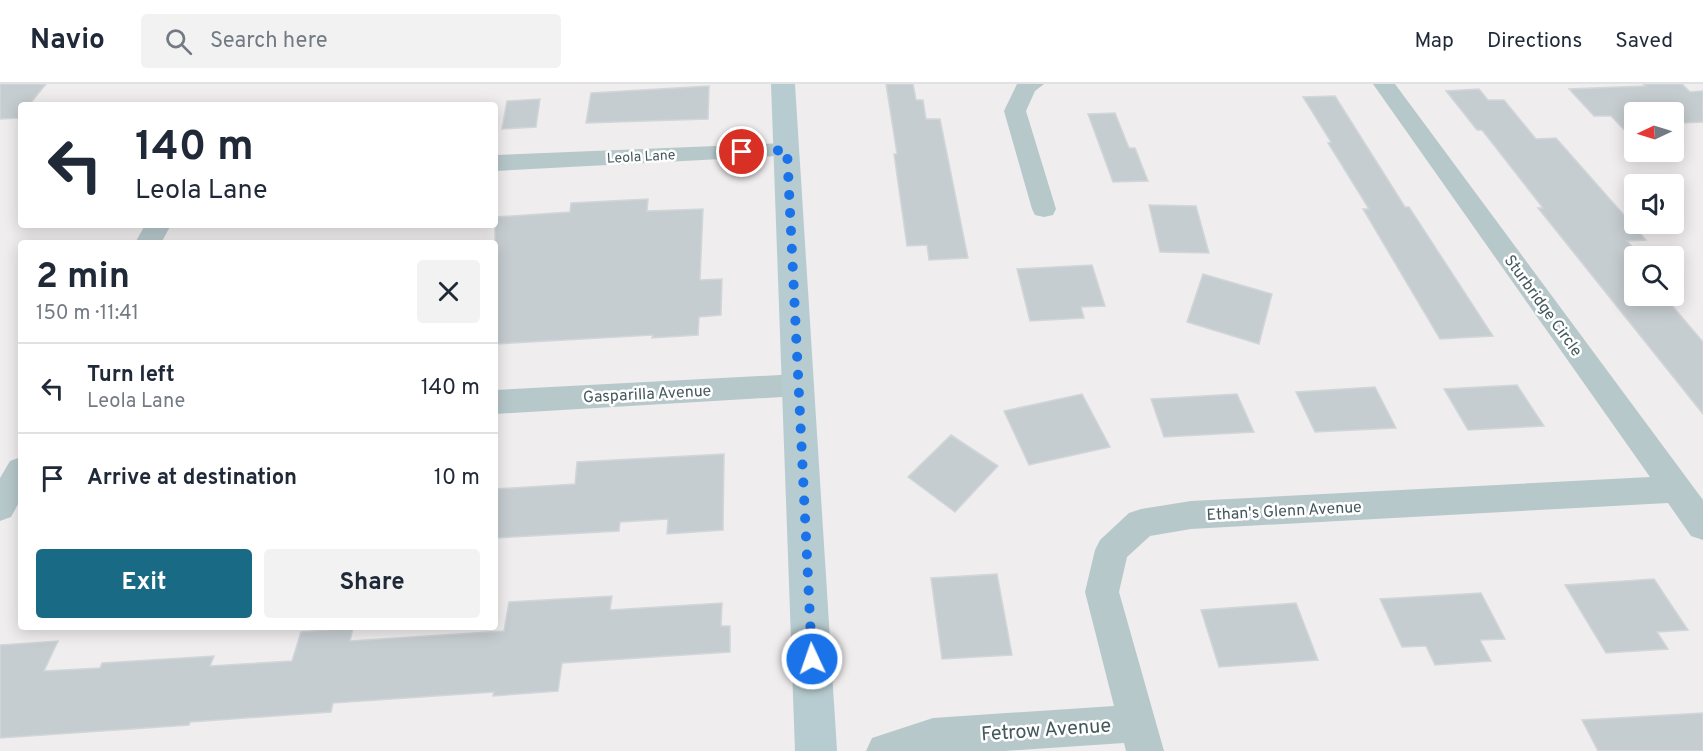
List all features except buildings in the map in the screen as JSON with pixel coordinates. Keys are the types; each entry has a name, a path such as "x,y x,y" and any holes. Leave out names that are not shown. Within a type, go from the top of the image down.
{"street":[{"path":"783,84 800,384 816,751"},
{"path":"1033,84 1026,87 1015,111 1044,209"},
{"name":"Sturbridge Circle","path":"1384,84 1703,526"},
{"name":"Leola Lane","path":"498,163 787,150"},
{"name":"Gasparilla Avenue","path":"498,402 800,384"},
{"path":"0,507 18,475"},
{"name":"Ethan's Glenn Avenue","path":"1141,737 1102,592 1112,550 1141,523 1191,515 1676,489"},
{"name":"Fetrow Avenue","path":"885,751 933,736 1141,737"}],"route":[{"path":"742,152 787,150 812,659"}]}
